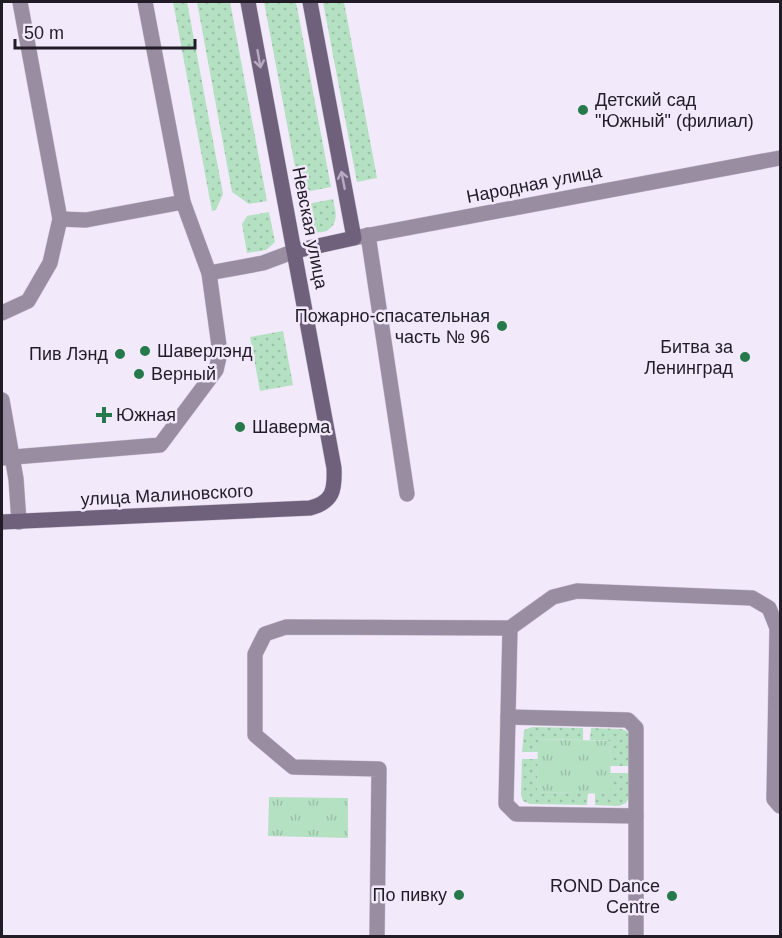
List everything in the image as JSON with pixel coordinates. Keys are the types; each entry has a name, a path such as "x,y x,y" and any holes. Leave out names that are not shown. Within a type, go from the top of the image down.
{"street":[{"path":"2,313 28,301 50,263 60,219 20,2"},
{"path":"7,457 160,445 216,370 220,353 209,273 183,202 145,2"},
{"name":"Невская улица","path":"248,2 334,468 335,482 331,496"},
{"path":"310,2 361,236 407,494"},
{"name":"Народная улица","path":"295,252 319,244 780,158"},
{"path":"60,219 86,220 183,202"},
{"path":"209,273 263,263 295,252"},
{"path":"2,400 7,457 16,479 19,522"},
{"name":"улица Малиновского","path":"2,522 310,508 321,505 331,496"},
{"path":"377,936 379,769 294,766 255,735 255,654 265,634 286,627 510,628 553,597 577,591 752,598 769,608 777,628 774,799 780,806"},
{"path":"510,628 506,804 516,814 636,816"},
{"path":"508,717 628,720 636,728 636,936"}],"green space":[{"path":"173,2 187,2 223,194 216,210 212,211"},
{"path":"197,2 230,2 267,201 249,204 232,192"},
{"path":"264,2 296,2 331,187 300,193"},
{"path":"323,2 344,2 377,178 357,182"},
{"path":"333,199 336,214 330,229 323,232 313,231 304,215 302,205"},
{"path":"269,212 275,242 266,250 247,253 242,224 247,216"},
{"path":"283,331 293,385 260,391 250,337"},
{"path":"532,727 583,728 583,740 539,739 538,752 522,752 524,730"},
{"path":"591,728 627,731 630,738 630,766 610,766 611,741 590,740"},
{"path":"538,739 611,741 610,794 537,792"},
{"path":"522,759 538,759 537,792 588,793 587,805 530,804 523,801 521,795"},
{"path":"610,773 629,773 629,797 626,803 619,806 595,805 595,793 610,793"},
{"path":"269,797 348,798 348,838 268,836"}],"place":[{"name":"Детский сад \"Южный\" (филиал)","path":"583,110"},
{"name":"Пожарно-спасательная часть № 96","path":"502,326"},
{"name":"Шаверлэнд","path":"145,351"},
{"name":"Пив Лэнд","path":"120,354"},
{"name":"Битва за Ленинград","path":"745,357"},
{"name":"Верный","path":"139,374"},
{"name":"Южная","path":"104,415"},
{"name":"Шаверма","path":"240,427"},
{"name":"По пивку","path":"459,895"},
{"name":"ROND Dance Centre","path":"672,896"}]}
